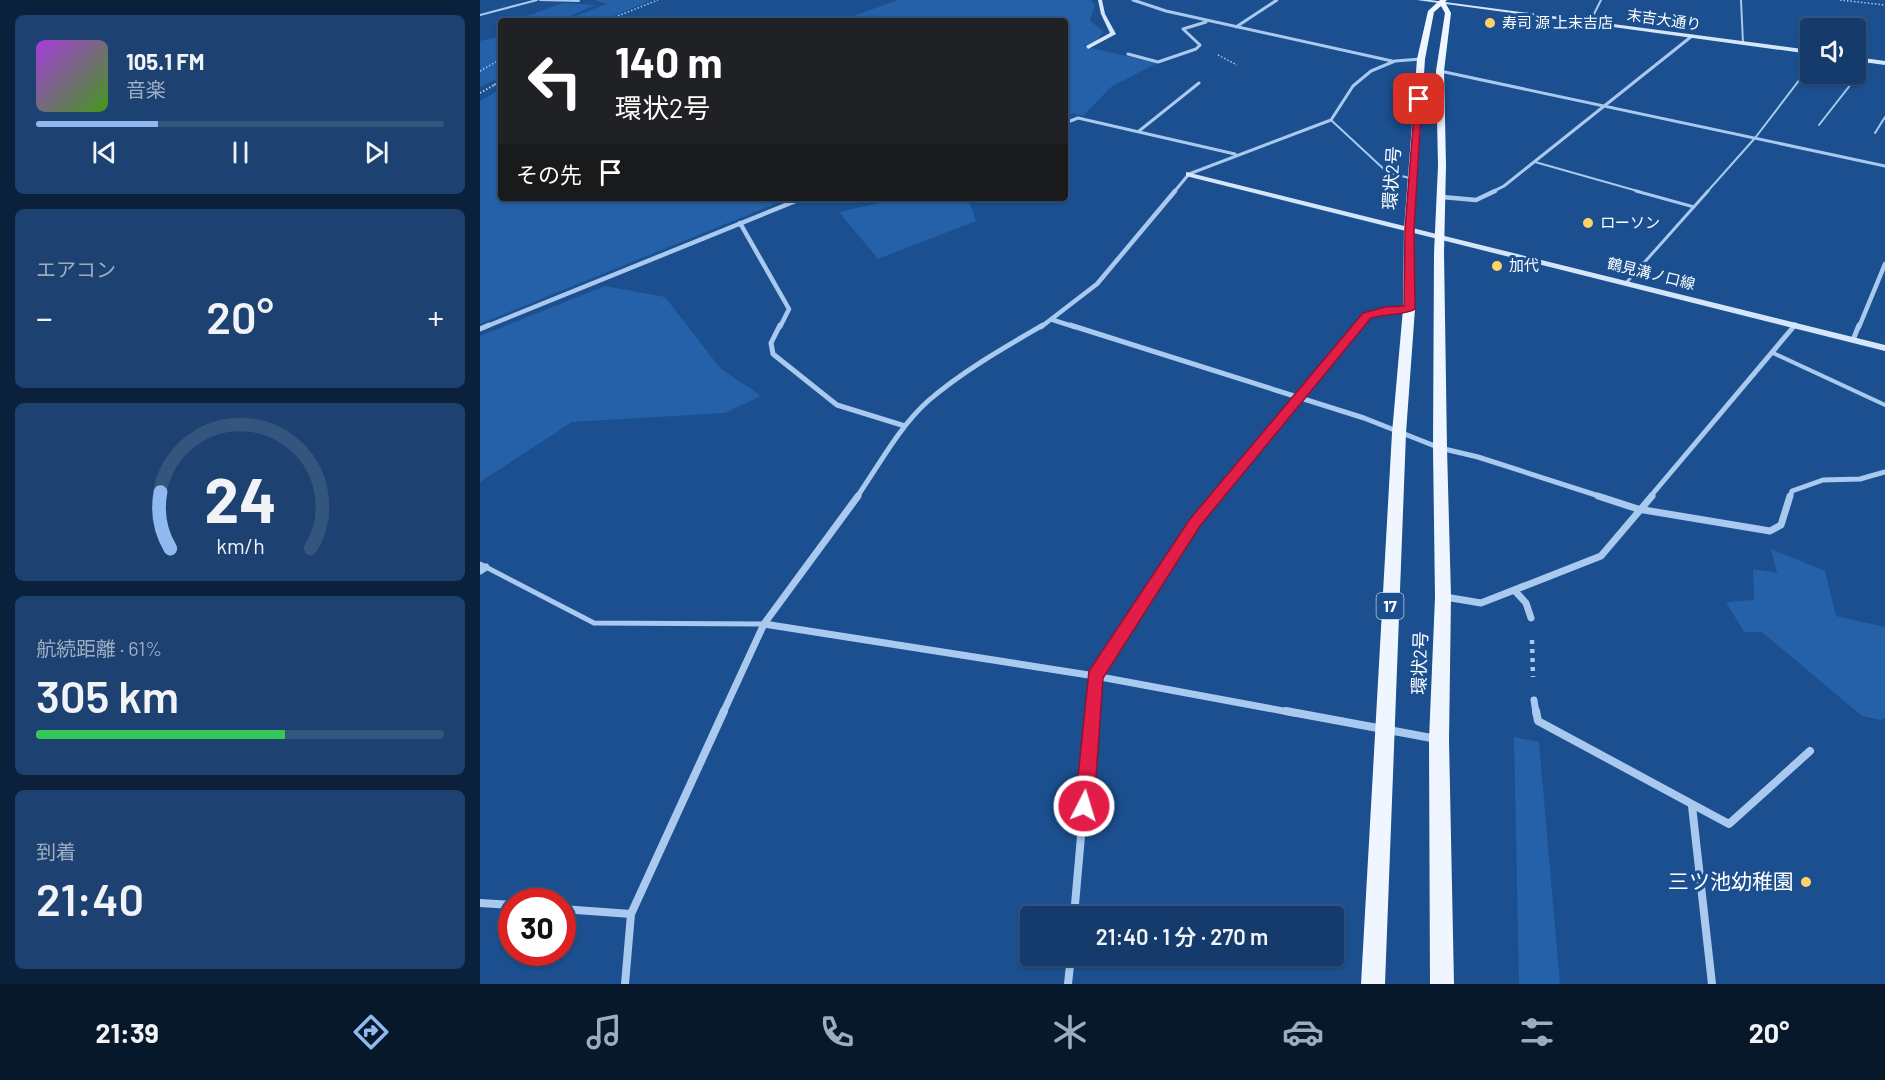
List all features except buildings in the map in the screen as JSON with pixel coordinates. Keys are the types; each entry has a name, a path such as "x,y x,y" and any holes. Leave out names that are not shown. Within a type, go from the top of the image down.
{"main road":[{"name":"環状2号","path":"1373,984 1383,731 1399,433 1409,309 1409,229 1421,59 1431,11 1443,2 1448,13 1440,71 1442,197 1440,448 1443,597 1439,740 1442,984"}],"street":[{"path":"1088,47 1113,34 1103,14 1100,0"},
{"path":"1133,0 1166,11 1392,61 1421,59"},
{"path":"1236,27 1277,0"},
{"name":"末吉大通り","path":"1419,0 1800,51"},
{"path":"1128,54 1158,62 1196,48 1200,45 1183,29 1210,21"},
{"path":"1442,197 1476,200 1504,186 1692,36"},
{"path":"625,984 631,914 764,624 837,528 905,426 928,401 1008,345 1053,320 1097,284 1189,174 1236,154 1331,120 1340,111 1356,82 1392,61"},
{"path":"1866,61 1885,63"},
{"path":"1440,71 1885,166"},
{"path":"1139,131 1199,83"},
{"path":"1068,122 1078,118 1236,154"},
{"name":"鶴見溝ノ口線","path":"1189,174 1885,348"},
{"path":"480,329 795,201"},
{"path":"740,223 789,309 771,342 773,354 837,405 905,426"},
{"path":"1853,339 1885,264"},
{"path":"1075,906 1095,676 1195,523 1367,316 1385,310 1409,309"},
{"path":"1053,320 1298,397 1440,448 1478,457 1638,509 1770,531 1781,525 1792,491 1823,480 1860,479 1885,472"},
{"path":"1443,597 1481,603 1601,556 1638,509 1796,326"},
{"path":"1515,591 1526,603 1531,618"},
{"path":"764,624 1095,676 1439,740"},
{"path":"1534,700 1538,721 1729,824 1810,751"},
{"path":"1692,806 1712,984"},
{"path":"480,903 498,904"},
{"path":"576,910 631,914"},
{"path":"1068,984 1070,966"}],"lane":[{"path":"480,15 539,0 579,1"},
{"path":"1586,21 1593,16 1601,0"},
{"path":"1741,0 1743,43"},
{"path":"1819,125 1869,61"},
{"path":"1626,283 1755,138 1800,79"},
{"path":"1875,133 1885,117"},
{"path":"1331,120 1387,172 1413,178"},
{"path":"1535,162 1694,207"},
{"path":"1773,353 1885,405"},
{"path":"482,567 594,623 764,624"}],"path":[{"path":"611,18 658,0"},
{"path":"1840,0 1885,5"},
{"path":"480,71 498,61"},
{"path":"480,93 498,83"},
{"path":"1531,618 1534,700"}],"shaded area":[{"path":"594,0 652,0 608,18 571,18 607,4"},
{"path":"898,0 1091,0 1095,5 1090,21 1104,32 1097,40 1083,46 1157,63 1111,87 1083,116 1074,113 1068,116 1068,18 839,18 853,16"},
{"path":"562,3 596,5 564,18 522,18"},
{"path":"498,37 498,78 480,87 480,41"},
{"path":"498,91 498,201 782,201 480,324 480,101"},
{"path":"889,201 969,201 976,221 878,259 839,212"},
{"path":"605,286 665,297 720,368 761,396 725,413 572,422 480,482 480,336"},
{"path":"1771,549 1825,571 1836,616 1885,627 1885,718 1881,720 1862,716 1762,632 1744,632 1726,602 1754,600 1753,569 1777,573"},
{"path":"1514,737 1539,742 1560,984 1519,984"}],"place":[{"name":"寿司 源 上末吉店","path":"1490,23"},
{"name":"ローソン","path":"1588,223"},
{"name":"加代","path":"1497,266"},
{"name":"三ツ池幼稚園","path":"1806,882"}],"route":[{"path":"1084,806 1095,676 1195,523 1367,316 1385,310 1409,309 1409,229 1419,99"}]}
